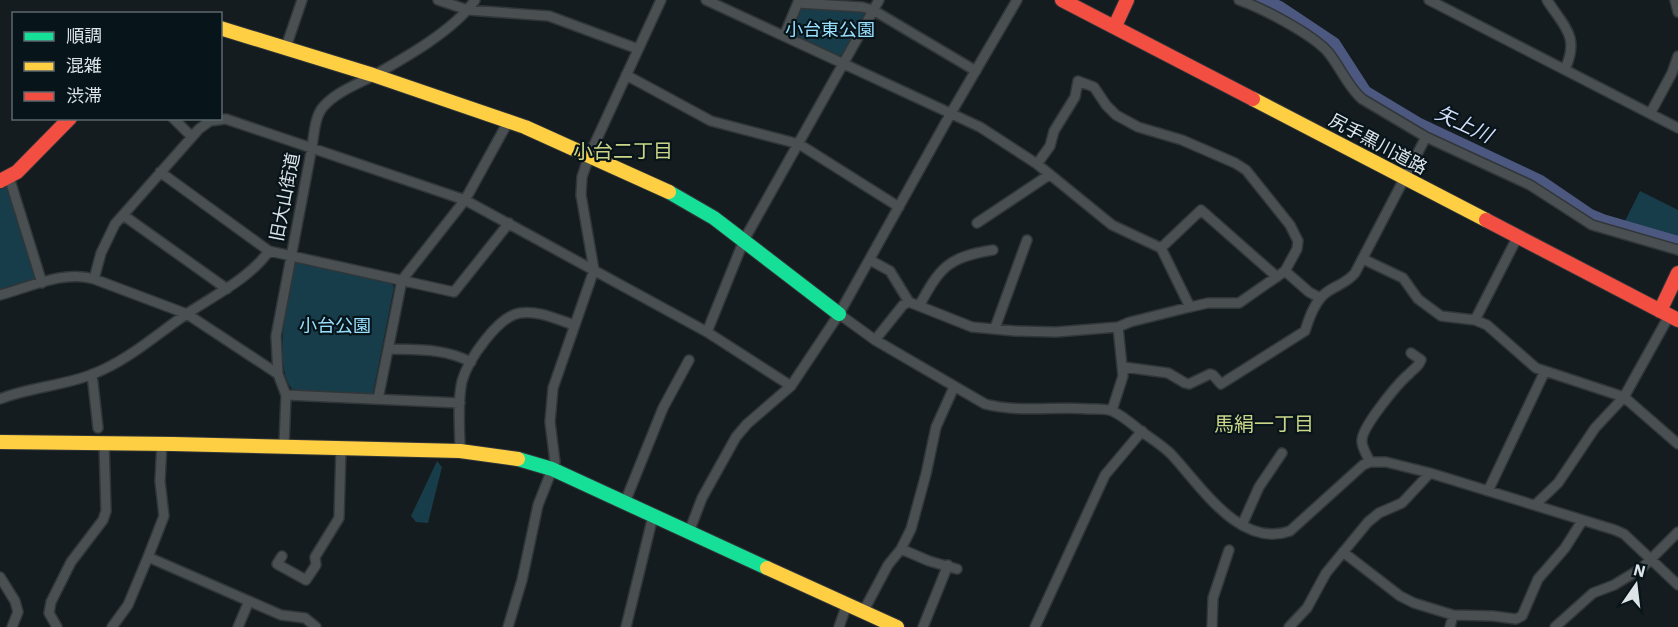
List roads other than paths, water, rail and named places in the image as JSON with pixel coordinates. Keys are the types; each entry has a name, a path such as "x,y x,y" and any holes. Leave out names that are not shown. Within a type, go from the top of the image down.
{"street":[{"path":"286,47 302,0"},
{"path":"438,0 468,10 549,16 638,49"},
{"name":"旧大山街道","path":"0,399 93,374 119,362 227,289 264,258 269,251 290,256 317,120 323,107 448,29 475,0"},
{"path":"508,627 522,580 538,505 555,462 550,422 553,388 594,270 581,195 582,177 589,156 661,0"},
{"path":"706,0 980,127 1037,165 1112,225 1161,248 1190,307"},
{"path":"707,332 744,240 879,0"},
{"path":"689,532 702,498 736,437 748,423 791,386 839,314 1017,0"},
{"name":"尻手黒川道路","path":"1062,0 1669,315"},
{"path":"1115,26 1128,0"},
{"path":"1239,0 1267,11 1321,45 1354,92 1426,137 1530,185 1592,225 1678,250"},
{"path":"1429,0 1651,112 1678,128"},
{"path":"1548,0 1572,40 1571,56 1565,69"},
{"path":"1675,0 1678,12"},
{"path":"784,36 799,2 862,7 873,10 976,71"},
{"path":"222,29 374,75 508,122 660,187 714,218 875,340 985,404 1002,409 1112,410 1169,452 1223,511 1256,533 1280,535 1290,531 1363,465 1370,462 1386,462 1430,473 1624,534 1678,585"},
{"path":"1651,112 1672,73 1678,56"},
{"path":"626,75 711,121 799,144 899,207"},
{"path":"875,340 903,305 914,304 972,327 1056,332 1118,327 1208,303 1239,303 1281,274 1297,249 1298,241 1290,225 1246,170 1182,140 1138,127 1116,115 1094,87 1078,81 1075,97 1054,131 1050,146 1037,165"},
{"path":"42,284 4,179 17,172 68,120"},
{"path":"174,120 192,137"},
{"path":"94,279 101,253 115,224 192,137 210,121 218,120"},
{"path":"222,120 312,147 465,200 707,332 791,386"},
{"path":"378,399 402,280 465,200 508,122"},
{"path":"1124,367 1168,373 1189,384 1210,374 1221,384 1305,331 1308,318 1320,298 1349,280 1363,259 1426,137"},
{"path":"160,172 269,251"},
{"path":"977,223 1050,175"},
{"path":"1161,248 1201,210 1281,274 1320,298"},
{"path":"123,215 227,289"},
{"path":"284,445 286,395 278,374 276,336 290,256 454,292 509,223"},
{"path":"1475,320 1518,236"},
{"path":"995,328 1027,240"},
{"path":"914,304 948,263 993,250"},
{"path":"1363,259 1403,278 1418,299 1441,316 1475,320 1487,325 1536,369 1624,397 1678,444"},
{"path":"870,260 890,271 914,304"},
{"path":"1534,505 1557,483 1595,428 1624,397 1669,315 1678,273"},
{"path":"0,296 68,275 81,275 187,314 278,374"},
{"path":"460,451 462,384 471,362 498,324 520,312 535,313 574,325"},
{"path":"1112,410 1124,367 1118,327"},
{"path":"388,349 443,351 471,362"},
{"path":"1370,462 1361,443 1362,435 1384,402 1408,374 1419,367 1421,360 1411,353"},
{"path":"625,502 663,408 689,360"},
{"path":"1488,491 1545,371"},
{"path":"93,374 98,428"},
{"path":"863,612 888,565 901,549 911,529 936,427 954,387"},
{"path":"286,395 460,403"},
{"path":"1035,627 1105,475 1142,431"},
{"path":"0,442 284,445 460,451 503,456 552,469 897,627"},
{"path":"57,627 49,614 51,602 71,562 103,520 106,511 104,442"},
{"path":"112,627 128,605 164,516 160,482 162,442"},
{"path":"282,556 277,564 306,580 316,565 315,557 339,518 341,448"},
{"path":"1242,525 1259,487 1282,453"},
{"path":"1289,627 1307,608 1326,573 1368,522 1379,513 1402,503 1430,473"},
{"path":"626,627 653,516"},
{"path":"1343,552 1400,596 1414,603 1453,615 1516,619 1522,616 1538,579 1565,549 1582,521"},
{"path":"1555,627 1593,593 1614,585 1642,568 1678,532"},
{"path":"901,549 929,561 952,567 923,627"},
{"path":"1212,627 1213,598 1229,550"},
{"path":"148,556 281,615 305,618 316,627"},
{"path":"0,577 15,601 18,612 12,627"},
{"path":"238,627 249,601"},
{"path":"839,627 847,604"},
{"path":"1450,627 1453,615"}],"waterway":[{"name":"矢上川","path":"1261,0 1279,9 1333,45 1364,93 1419,126 1540,183 1590,217 1678,244"}],"district":[{"name":"小台二丁目","path":"623,151"},
{"name":"馬絹一丁目","path":"1264,424"}],"park label":[{"name":"小台東公園","path":"830,30"},
{"name":"小台公園","path":"335,326"}]}
